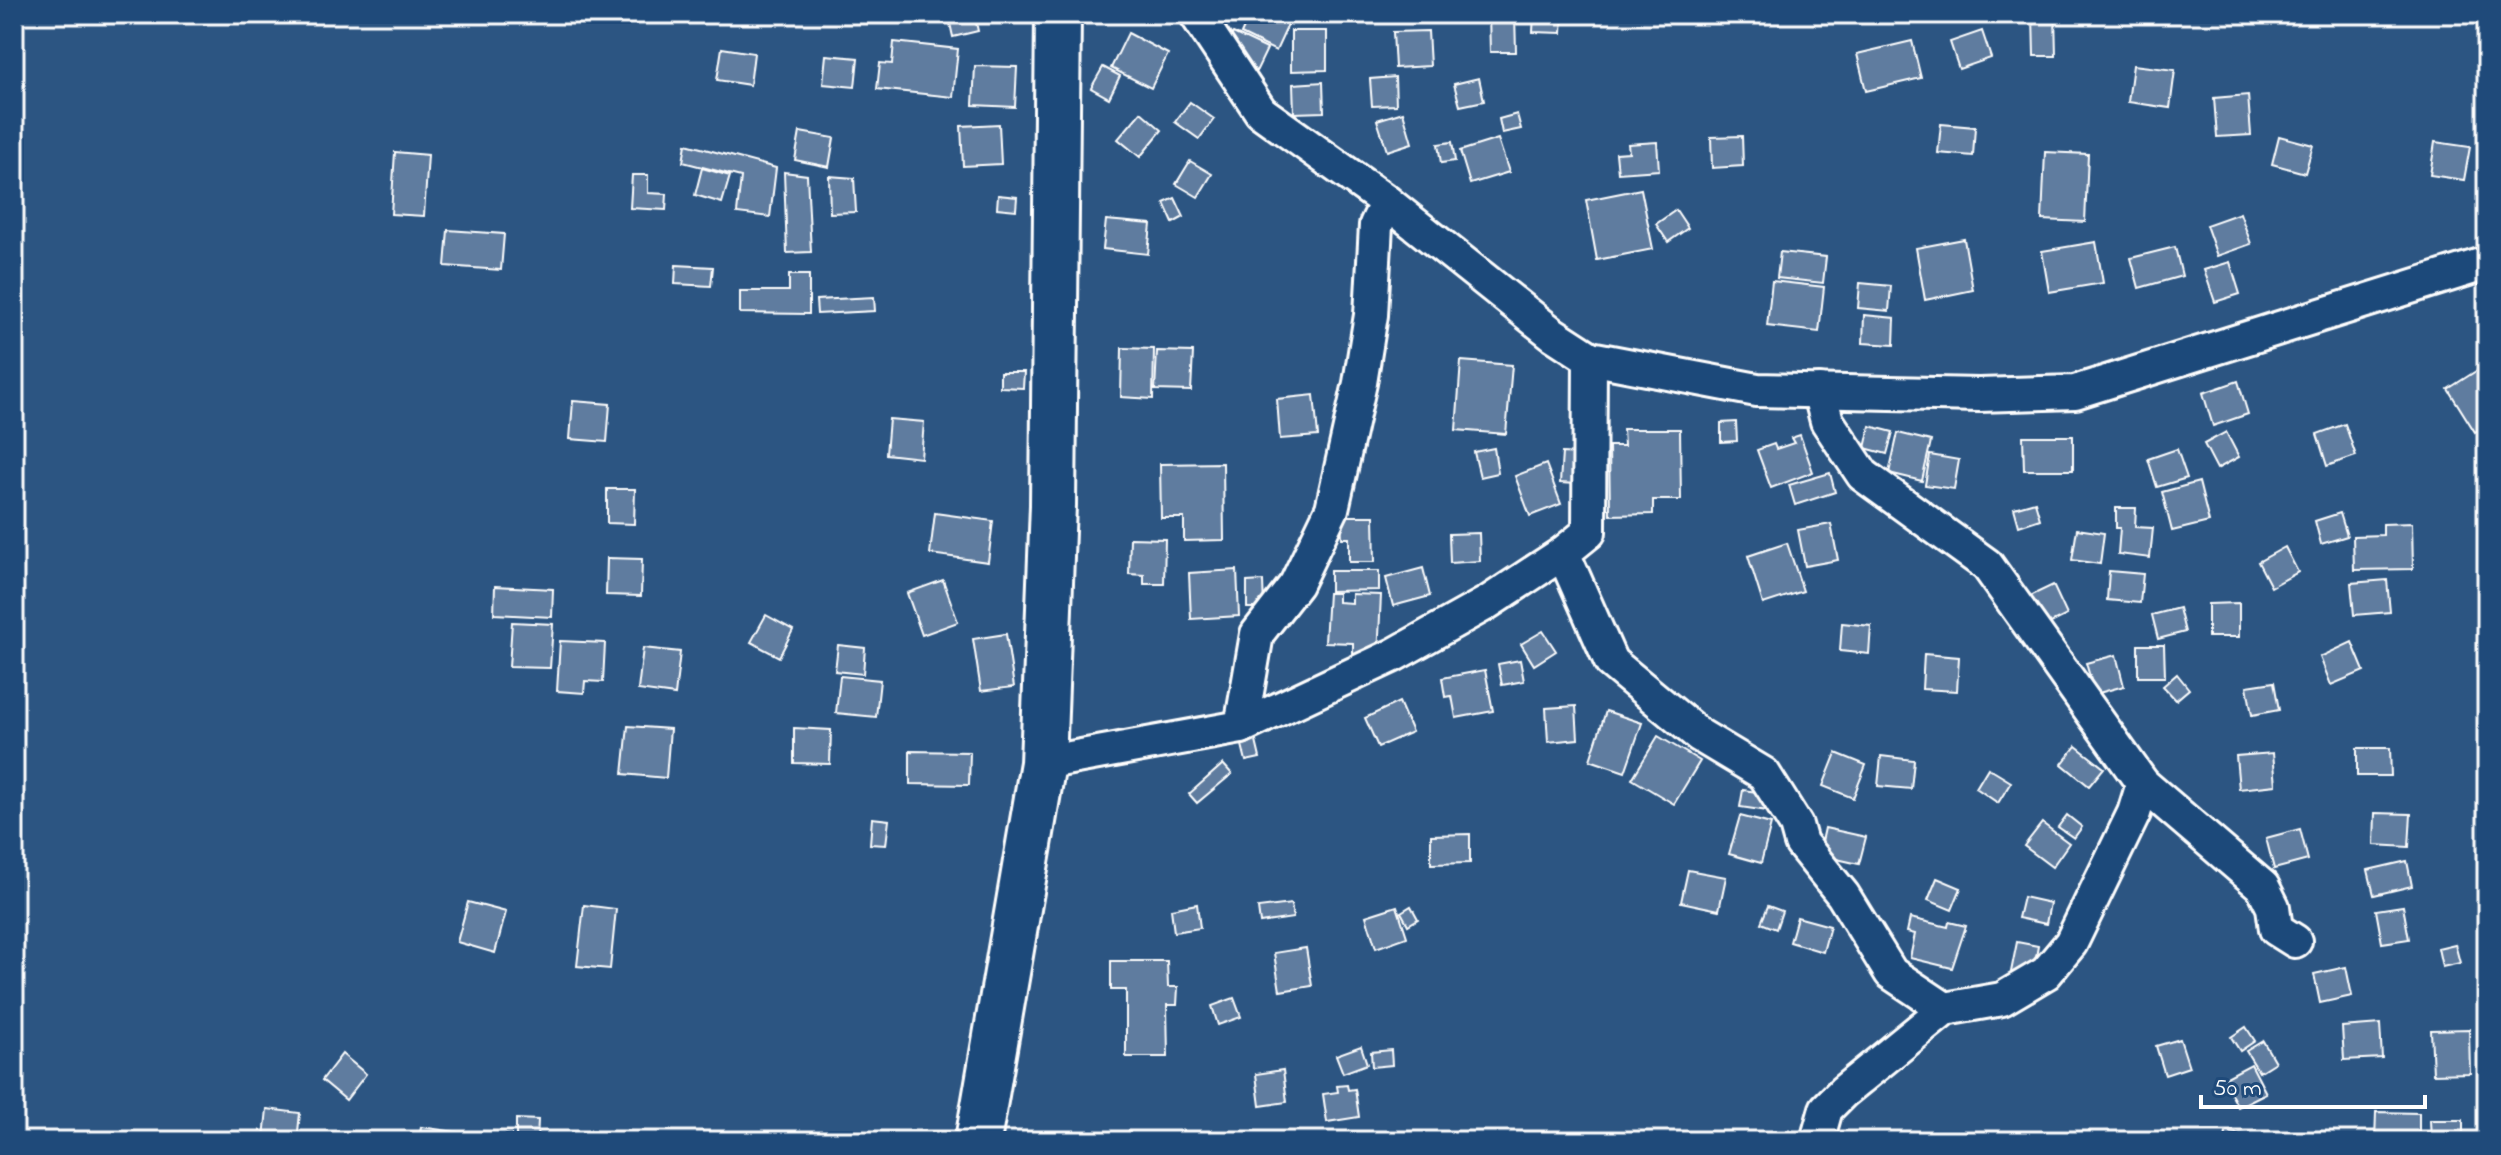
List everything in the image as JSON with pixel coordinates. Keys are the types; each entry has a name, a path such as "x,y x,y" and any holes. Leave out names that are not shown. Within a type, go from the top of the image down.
{"street":[{"path":"979,1141 1043,763 1053,505 1058,14"},
{"path":"1196,14 1228,69 1261,112 1387,202 1553,334 1590,358 1757,390 1979,395 2075,392 2487,263"},
{"path":"1241,727 1257,634 1296,584 1332,509 1360,383 1371,315 1376,225 1387,202"},
{"path":"1043,763 1241,727 1394,655 1487,603 1563,553 1589,532 1590,358"},
{"path":"1819,391 1827,421 1863,475 1987,565 2143,784 2263,887 2273,907 2276,929 2295,941"},
{"path":"1563,553 1611,662 1699,735 1764,774 1796,825 1801,843 1843,895 1891,973 1945,1009"},
{"path":"1817,1141 1826,1109 1945,1009 2002,999 2046,973 2071,943 2134,813 2143,784"}],"building":[{"path":"948,14 974,14 978,31 953,37"},
{"path":"1250,14 1293,14 1276,51 1241,34"},
{"path":"1489,14 1515,14 1516,52 1490,52"},
{"path":"1534,14 1563,14 1562,33 1533,32"},
{"path":"2033,14 2055,14 2056,56 2034,56"},
{"path":"1291,31 1327,31 1327,70 1291,71"},
{"path":"1428,31 1430,66 1395,68 1393,32"},
{"path":"1982,31 1991,58 1959,69 1950,42"},
{"path":"1128,33 1168,54 1151,88 1111,68"},
{"path":"1233,33 1267,49 1253,78 1219,61"},
{"path":"1912,41 1921,78 1866,91 1857,54"},
{"path":"894,42 958,49 953,97 877,89 880,63 892,64"},
{"path":"722,48 754,53 750,85 717,80"},
{"path":"826,55 858,58 855,87 823,84"},
{"path":"2133,65 2175,70 2170,108 2128,102"},
{"path":"975,66 1017,67 1015,107 973,105"},
{"path":"1103,67 1120,76 1109,98 1091,88"},
{"path":"1395,77 1396,105 1372,106 1370,79"},
{"path":"1479,78 1484,101 1460,106 1454,84"},
{"path":"1323,82 1324,112 1294,113 1293,84"},
{"path":"2248,95 2251,135 2217,137 2214,98"},
{"path":"1190,102 1214,119 1199,139 1175,122"},
{"path":"1141,112 1162,130 1140,157 1118,139"},
{"path":"1403,112 1412,143 1387,151 1377,120"},
{"path":"1517,114 1521,129 1502,133 1499,119"},
{"path":"999,124 1001,164 963,166 961,126"},
{"path":"1941,124 1975,127 1973,156 1938,153"},
{"path":"800,132 834,138 829,167 795,160"},
{"path":"1742,136 1743,166 1712,168 1711,137"},
{"path":"2279,136 2313,145 2305,173 2272,164"},
{"path":"1498,139 1509,172 1470,184 1460,151"},
{"path":"1452,142 1455,161 1441,163 1438,144"},
{"path":"1657,142 1659,170 1618,173 1616,153 1629,152 1628,144"},
{"path":"2435,142 2470,147 2464,180 2430,175"},
{"path":"686,144 776,168 770,217 737,213 741,177 683,162"},
{"path":"395,152 428,155 424,216 391,214"},
{"path":"2045,152 2088,154 2085,222 2042,220"},
{"path":"1190,161 1212,174 1198,197 1176,184"},
{"path":"702,168 730,176 722,203 695,195"},
{"path":"784,172 807,175 811,252 787,253"},
{"path":"632,175 648,175 648,193 667,194 666,210 630,208"},
{"path":"829,176 854,178 856,212 830,213"},
{"path":"1641,189 1653,249 1597,260 1586,200"},
{"path":"998,195 1017,197 1016,210 997,208"},
{"path":"1175,198 1184,217 1173,223 1164,203"},
{"path":"1676,210 1688,228 1668,242 1656,224"},
{"path":"2240,213 2251,244 2217,256 2206,225"},
{"path":"1106,220 1151,224 1148,254 1103,249"},
{"path":"448,230 504,234 501,270 445,266"},
{"path":"1964,239 1973,290 1925,300 1916,248"},
{"path":"2096,242 2103,283 2049,292 2042,251"},
{"path":"2175,247 2182,276 2139,288 2131,258"},
{"path":"1780,252 1826,257 1823,283 1777,278"},
{"path":"2230,262 2240,294 2215,302 2204,270"},
{"path":"676,265 713,267 711,286 675,284"},
{"path":"789,275 809,275 809,314 740,313 740,291 789,291"},
{"path":"1772,281 1824,287 1819,332 1767,326"},
{"path":"1860,283 1891,286 1889,311 1858,308"},
{"path":"874,297 875,311 817,314 816,300"},
{"path":"1864,315 1895,318 1894,345 1863,343"},
{"path":"1122,348 1154,349 1153,399 1121,397"},
{"path":"1157,351 1193,352 1191,391 1155,390"},
{"path":"1461,361 1512,365 1506,434 1456,430"},
{"path":"2487,364 2487,424 2475,432 2448,389"},
{"path":"1000,372 1024,372 1023,388 1000,387"},
{"path":"2238,381 2248,414 2213,426 2203,393"},
{"path":"1314,395 1318,436 1280,439 1277,399"},
{"path":"573,401 610,404 607,442 570,439"},
{"path":"889,419 924,422 921,458 886,454"},
{"path":"1736,422 1737,441 1721,442 1721,423"},
{"path":"2345,424 2356,456 2327,466 2317,434"},
{"path":"1870,426 1893,432 1887,454 1865,448"},
{"path":"1623,429 1680,429 1681,500 1653,500 1653,514 1610,515 1609,446 1624,446"},
{"path":"2226,432 2239,457 2217,469 2204,444"},
{"path":"1898,433 1931,441 1922,481 1889,473"},
{"path":"1800,435 1813,472 1771,488 1757,450 1774,444 1776,449 1794,443 1791,438"},
{"path":"2023,436 2073,436 2073,470 2024,470"},
{"path":"1494,448 1498,473 1480,477 1474,452"},
{"path":"2177,449 2187,478 2157,487 2148,459"},
{"path":"1562,453 1578,454 1577,484 1560,483"},
{"path":"1930,455 1959,460 1954,489 1925,485"},
{"path":"1223,463 1224,540 1184,541 1184,518 1161,518 1160,464"},
{"path":"1546,464 1561,504 1530,516 1515,476"},
{"path":"1830,473 1835,492 1795,505 1789,485"},
{"path":"2199,482 2209,522 2172,531 2162,492"},
{"path":"607,489 635,489 634,524 607,523"},
{"path":"2035,502 2040,519 2019,526 2014,508"},
{"path":"2116,508 2136,508 2135,527 2153,528 2150,558 2118,554 2120,528 2116,528"},
{"path":"935,513 993,521 988,562 930,554"},
{"path":"2340,513 2347,536 2321,544 2315,521"},
{"path":"1341,516 1374,516 1375,562 1349,562 1349,538 1342,538"},
{"path":"2412,523 2413,569 2354,570 2353,536 2383,535 2383,524"},
{"path":"1831,524 1838,560 1805,566 1798,530"},
{"path":"2077,529 2104,533 2100,564 2072,560"},
{"path":"1479,533 1480,561 1450,563 1449,534"},
{"path":"1130,538 1165,539 1164,584 1144,584 1144,575 1129,574"},
{"path":"1787,543 1803,591 1763,604 1748,556"},
{"path":"2285,547 2298,572 2271,587 2258,562"},
{"path":"607,558 642,559 641,596 606,595"},
{"path":"1423,568 1430,596 1393,606 1386,578"},
{"path":"1237,570 1239,616 1191,619 1189,573"},
{"path":"1330,571 1379,571 1379,590 1330,591"},
{"path":"2109,571 2143,574 2140,603 2107,600"},
{"path":"943,580 958,622 922,635 907,593"},
{"path":"2387,580 2390,612 2354,615 2351,583"},
{"path":"1263,581 1264,608 1247,608 1247,582"},
{"path":"2053,585 2067,615 2039,629 2024,599"},
{"path":"495,586 553,589 552,617 494,614"},
{"path":"1328,593 1338,593 1338,602 1352,603 1352,594 1381,595 1378,657 1353,655 1353,643 1325,642"},
{"path":"2239,603 2239,637 2208,637 2208,604"},
{"path":"2179,608 2185,632 2158,639 2152,615"},
{"path":"766,615 793,630 779,657 751,642"},
{"path":"512,622 553,624 550,668 509,667"},
{"path":"1842,623 1871,626 1869,654 1840,651"},
{"path":"1543,631 1556,651 1534,665 1521,644"},
{"path":"1006,634 1014,687 981,691 973,639"},
{"path":"560,641 605,643 603,682 585,681 584,693 557,691"},
{"path":"2352,642 2364,671 2331,685 2320,657"},
{"path":"838,645 865,648 863,674 835,671"},
{"path":"2138,645 2164,645 2165,677 2138,677"},
{"path":"643,648 680,652 675,695 638,690"},
{"path":"1924,654 1959,657 1957,691 1922,689"},
{"path":"2116,655 2124,686 2095,694 2086,663"},
{"path":"1520,660 1524,681 1502,685 1498,664"},
{"path":"1485,670 1493,711 1456,718 1452,696 1445,697 1442,678"},
{"path":"2177,674 2189,689 2176,700 2163,686"},
{"path":"840,676 880,680 876,717 836,713"},
{"path":"2274,682 2279,710 2252,715 2247,686"},
{"path":"1399,702 1412,732 1378,747 1365,718"},
{"path":"1576,706 1578,739 1548,742 1546,708"},
{"path":"1606,711 1642,723 1625,772 1590,760"},
{"path":"628,726 670,729 666,778 623,774"},
{"path":"794,728 831,730 830,764 794,763"},
{"path":"1658,736 1700,761 1674,804 1632,779"},
{"path":"1255,737 1260,758 1246,761 1241,741"},
{"path":"2076,746 2104,768 2089,786 2062,764"},
{"path":"2357,748 2390,748 2391,776 2357,776"},
{"path":"910,751 970,752 969,785 910,784"},
{"path":"1836,753 1866,765 1853,798 1823,786"},
{"path":"2273,753 2276,785 2239,789 2236,756"},
{"path":"1881,756 1914,760 1911,789 1878,786"},
{"path":"1223,764 1232,774 1197,803 1189,794"},
{"path":"1988,768 2011,782 1998,803 1976,788"},
{"path":"1743,790 1771,794 1768,811 1740,807"},
{"path":"2375,813 2411,814 2409,847 2374,845"},
{"path":"2067,815 2082,827 2074,838 2058,827"},
{"path":"1740,816 1771,824 1761,863 1729,854"},
{"path":"872,818 889,820 886,845 870,844"},
{"path":"2042,823 2069,843 2052,867 2024,846"},
{"path":"1825,828 1866,837 1859,864 1819,855"},
{"path":"2300,829 2308,860 2274,869 2266,838"},
{"path":"1470,834 1470,863 1431,864 1431,835"},
{"path":"2407,861 2412,886 2374,895 2368,870"},
{"path":"1688,870 1726,877 1719,910 1681,902"},
{"path":"1937,878 1961,888 1952,910 1928,900"},
{"path":"2023,897 2050,903 2046,924 2018,918"},
{"path":"468,902 506,912 495,953 457,942"},
{"path":"1197,904 1200,928 1174,932 1171,909"},
{"path":"1291,904 1293,918 1260,923 1258,908"},
{"path":"584,905 616,909 610,969 577,966"},
{"path":"1397,906 1407,937 1376,948 1366,916"},
{"path":"1411,906 1418,919 1408,925 1401,912"},
{"path":"1768,906 1782,911 1776,929 1761,923"},
{"path":"2403,906 2409,939 2382,943 2376,910"},
{"path":"1797,917 1830,926 1823,952 1790,942"},
{"path":"1910,918 1948,927 1949,922 1966,926 1952,968 1910,958 1915,934 1907,932"},
{"path":"2017,942 2038,946 2032,980 2010,977"},
{"path":"2455,944 2460,963 2442,967 2438,948"},
{"path":"1306,948 1312,986 1280,991 1274,953"},
{"path":"1111,961 1167,961 1168,987 1178,987 1177,1005 1167,1005 1168,1057 1126,1057 1126,990 1111,990"},
{"path":"2346,967 2352,996 2320,1003 2314,974"},
{"path":"1234,998 1241,1017 1218,1025 1212,1006"},
{"path":"2380,1024 2382,1058 2344,1060 2342,1027"},
{"path":"2246,1027 2255,1041 2240,1051 2231,1037"},
{"path":"2469,1029 2470,1073 2433,1074 2431,1030"},
{"path":"2180,1039 2189,1067 2165,1075 2156,1046"},
{"path":"2263,1041 2275,1062 2259,1072 2246,1051"},
{"path":"1361,1046 1367,1064 1343,1073 1336,1055"},
{"path":"1391,1050 1392,1065 1372,1067 1371,1052"},
{"path":"342,1054 366,1074 346,1100 322,1080"},
{"path":"2251,1064 2266,1093 2238,1107 2223,1079"},
{"path":"1283,1070 1287,1102 1260,1106 1256,1074"},
{"path":"1347,1085 1348,1090 1355,1089 1359,1117 1327,1122 1323,1094 1338,1092 1337,1086"},
{"path":"267,1109 300,1113 297,1141 264,1138"},
{"path":"2376,1112 2419,1113 2419,1141 2375,1141"},
{"path":"516,1119 538,1120 537,1141 516,1141"},
{"path":"2430,1120 2463,1120 2463,1141 2431,1141"},
{"path":"421,1127 456,1132 455,1141 419,1141"},
{"path":"475,1132 511,1135 511,1141 474,1141"},
{"path":"2226,1132 2255,1135 2254,1141 2225,1141"},
{"path":"148,1135 185,1135 185,1141 148,1141"}]}
